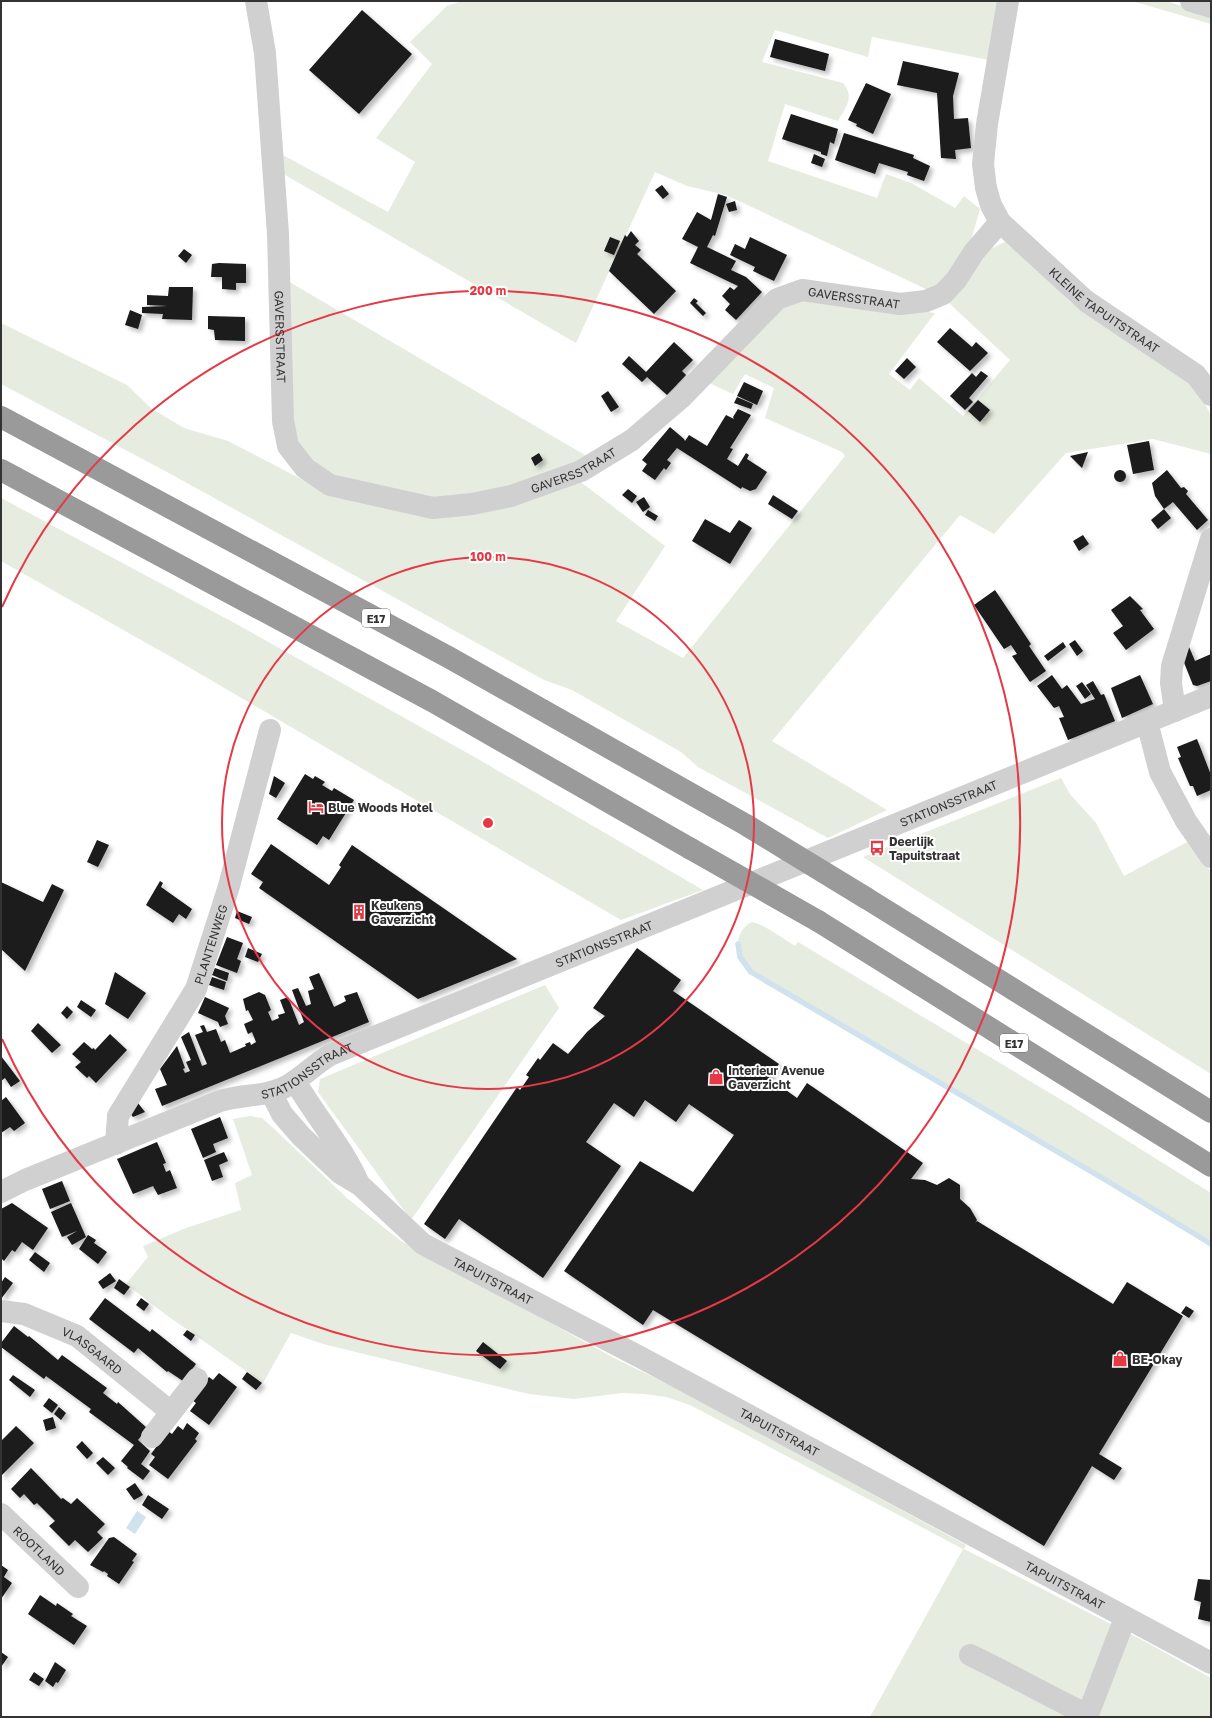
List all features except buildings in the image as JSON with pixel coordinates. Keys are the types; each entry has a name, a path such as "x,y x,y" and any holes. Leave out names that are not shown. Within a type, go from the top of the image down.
{"highway":[{"name":"E17","path":"1,417 450,658 748,826 1211,1112"},
{"name":"E17","path":"1,470 432,701 818,921 1211,1166"}],"street":[{"name":"GAVERSSTRAAT","path":"256,1 265,53 278,234 283,421 288,446 305,468 330,485 433,508 472,504 511,496 581,472 632,440 681,398 777,299 802,290 900,304 926,301 943,294 956,280 974,252 1000,222"},
{"path":"1000,222 991,205 986,188 983,164 987,124 1008,1"},
{"path":"1191,1 1211,7"},
{"name":"KLEINE TAPUITSTRAAT","path":"1000,222 1086,301 1196,375 1211,395"},
{"path":"1174,711 1171,683 1172,666 1211,539"},
{"name":"STATIONSSTRAAT","path":"1,1192 25,1180 220,1101 236,1096 271,1092 295,1080 330,1055 1211,696"},
{"path":"1147,722 1160,772 1186,821 1211,857"},
{"name":"PLANTENWEG","path":"116,1144 118,1116 196,989 228,886 270,730"},
{"name":"TAPUITSTRAAT","path":"295,1080 306,1100 351,1165 360,1185"},
{"name":"TAPUITSTRAAT","path":"271,1092 282,1114 301,1136 340,1173 360,1185 423,1244 640,1357 1211,1664"},
{"name":"VLASGAARD","path":"1,1311 24,1314 77,1336 171,1412"},
{"path":"152,1437 197,1379"},
{"name":"ROOTLAND","path":"1,1514 78,1588"},
{"path":"970,1655 1035,1687 1050,1697 1088,1716 1125,1618"}],"shaded area":[{"path":"462,1 1000,1 989,60 872,37 868,57 775,30 762,62 843,83 847,88 849,98 838,121 785,104 768,161 877,198 886,174 911,183 955,208 964,196 980,209 969,247 936,289 926,289 726,195 687,186 655,172 576,343 280,172 281,154 388,212 415,162 376,138 432,64 410,42 447,6"},
{"path":"1132,1 1166,1 1211,15 1211,24"},
{"path":"1006,241 1026,255 1070,302 1180,373 1199,391 1211,416 1211,454 1153,439 1066,453 994,534 960,515 772,741 887,810 828,838 698,767 681,752 572,690 544,680 167,472 1,384 1,323 127,385 152,409 184,428 228,441 336,497 415,511 578,480 665,546 616,621 683,658 845,456 842,452 765,418 774,388 745,374 733,394 707,382 790,300 836,299 935,313 889,374 910,390 919,378 963,416 1010,360 949,303 989,250"},
{"path":"286,280 590,458 539,481 447,502 367,488 314,468 294,434"},
{"path":"1,498 229,620 478,759 703,890 621,920 173,658 1,561"},
{"path":"1061,778 1070,794 1096,823 1124,876 1189,841 1211,872 1211,1074 863,857"},
{"path":"752,922 768,929 795,946 798,942 1070,1105 1211,1193 1211,1244 1109,1182 751,972 741,959 738,941 741,932"},
{"path":"545,985 559,1008 411,1220 318,1092 320,1079"},
{"path":"250,1116 262,1118 348,1199 401,1241 616,1359 682,1391 966,1545 964,1549 1144,1641 1211,1678 1211,1717 870,1717 963,1549 690,1405 666,1397 644,1394 622,1393 574,1399 529,1394 323,1344 291,1333 263,1383 165,1314 126,1284 148,1257 143,1246 186,1228 241,1210 235,1183 252,1175 233,1119"}],"water":[{"path":"137,1511 146,1517 135,1534 126,1528"}],"waterway":[{"path":"738,944 740,957 751,972 1109,1182 1211,1244"}],"place":[{"name":"Blue Woods Hotel","path":"316,807"},
{"name":"Deerlijk Tapuitstraat","path":"877,848"},
{"name":"Keukens Gaverzicht","path":"359,912"},
{"name":"Interieur Avenue Gaverzicht","path":"716,1077"},
{"name":"BE-Okay","path":"1120,1359"}]}
